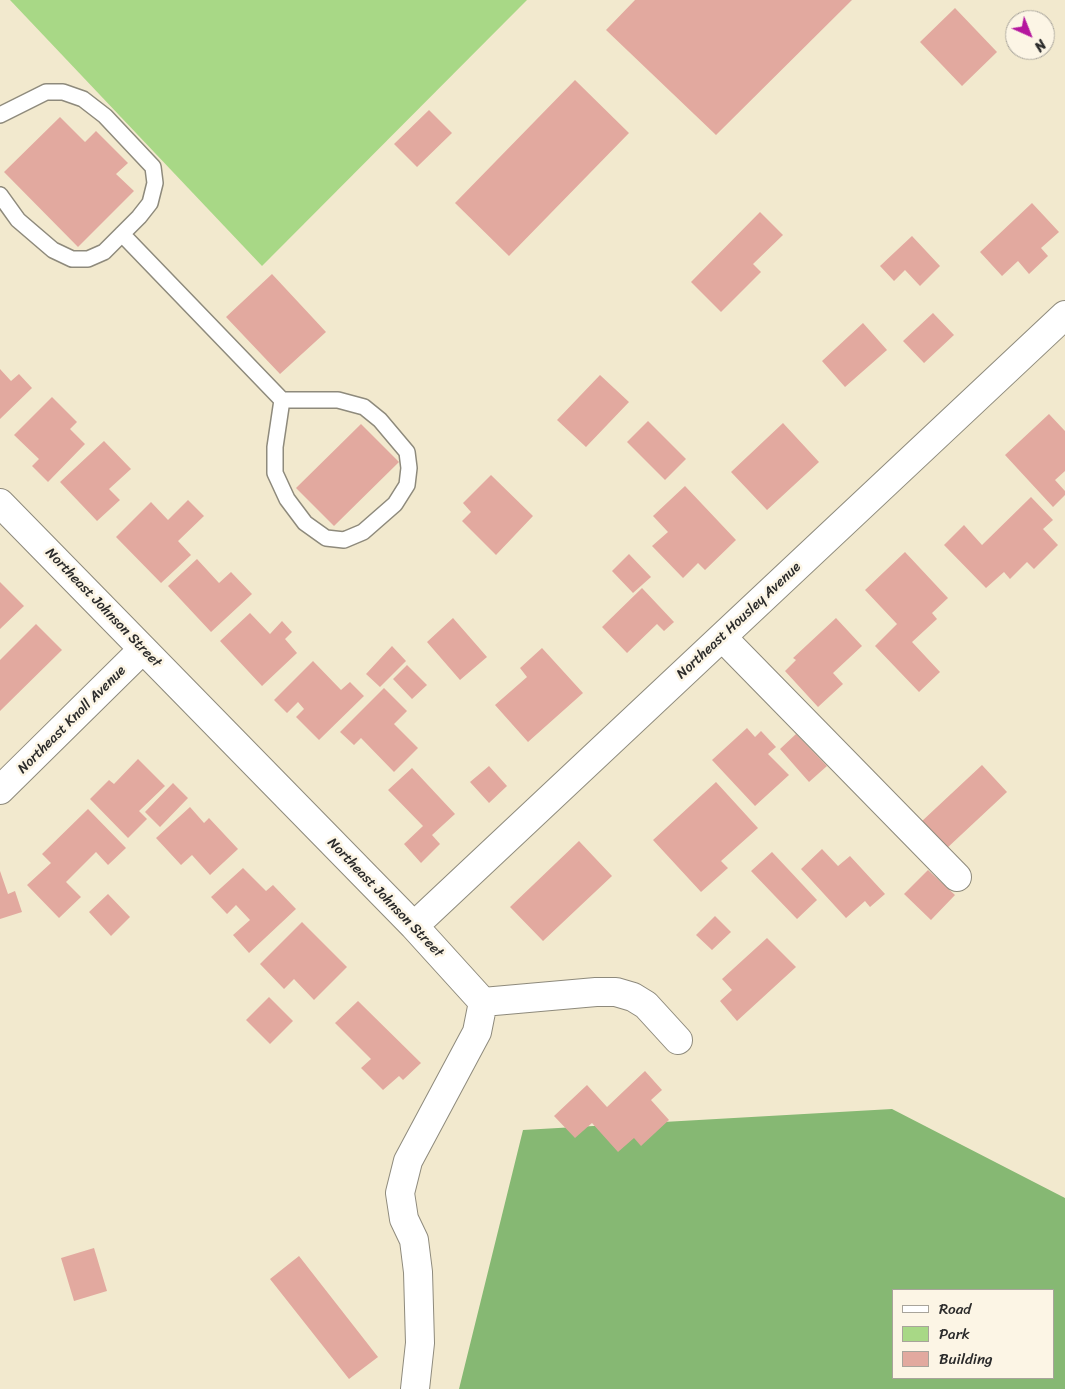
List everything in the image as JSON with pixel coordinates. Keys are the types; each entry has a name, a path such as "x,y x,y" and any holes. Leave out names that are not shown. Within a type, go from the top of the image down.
{"street":[{"name":"Northeast Housley Avenue","path":"414,926 1065,315"},
{"name":"Northeast Johnson Street","path":"0,502 414,926 483,1002"},
{"path":"722,637 958,877"},
{"name":"Northeast Knoll Avenue","path":"0,790 143,649"},
{"path":"415,1389 420,1343 418,1272 414,1240 404,1219 400,1193 408,1161 477,1032 483,1002 616,992 633,997 646,1005 678,1040"}],"lane":[{"path":"0,115 46,92 63,92 84,99 105,116 153,167 155,183 150,203 104,252 88,259 72,259 53,250 18,220 0,195"},
{"path":"122,234 282,400 338,400 364,407 380,420 407,452 409,468 407,485 395,504 363,532 344,540 326,538 305,523 287,499 275,473 274,448 282,400"}],"green space":[{"path":"10,0 527,0 262,266"},
{"path":"892,1109 1065,1198 1065,1389 459,1389 523,1130"}],"building":[{"path":"635,0 852,0 716,135 606,30"},
{"path":"955,8 997,52 962,86 920,42"},
{"path":"575,80 629,133 509,256 455,203"},
{"path":"429,110 452,133 417,167 394,144"},
{"path":"60,117 85,142 96,131 128,163 116,174 134,191 78,247 4,172"},
{"path":"1032,203 1059,232 1041,248 1048,256 1029,274 1018,261 1002,276 980,252"},
{"path":"760,212 783,235 753,264 761,272 721,312 691,282"},
{"path":"912,236 940,266 920,286 905,270 894,281 880,266"},
{"path":"272,274 326,332 280,374 226,317"},
{"path":"933,313 954,335 924,363 903,341"},
{"path":"863,323 887,350 845,387 822,361"},
{"path":"0,369 11,381 19,374 32,388 0,419"},
{"path":"600,375 629,402 586,447 557,420"},
{"path":"52,397 77,422 70,429 85,444 48,482 32,466 39,459 14,435"},
{"path":"1049,414 1065,431 1065,471 1055,480 1065,491 1065,495 1053,507 1005,455"},
{"path":"648,421 686,459 665,480 627,442"},
{"path":"783,423 819,462 767,510 731,472"},
{"path":"361,424 399,462 334,526 296,488"},
{"path":"104,441 131,469 109,489 120,500 97,521 60,482"},
{"path":"491,475 533,516 496,555 462,521 471,512 463,503"},
{"path":"685,486 736,540 705,570 698,563 683,578 652,546 668,532 653,516"},
{"path":"1031,497 1053,520 1043,529 1058,545 1034,569 1027,562 1010,579 1004,572 986,588 944,545 964,525 982,545"},
{"path":"188,500 204,516 178,541 191,555 161,583 116,537 151,502 168,520"},
{"path":"905,552 948,598 932,613 937,619 912,642 940,672 919,692 875,646 897,624 865,590"},
{"path":"629,554 651,577 633,593 612,571"},
{"path":"197,559 219,583 231,572 252,594 211,632 168,586"},
{"path":"0,582 24,606 0,629"},
{"path":"642,588 674,622 664,631 657,624 627,653 602,627"},
{"path":"250,613 270,634 282,621 292,632 285,639 297,653 262,686 220,641"},
{"path":"453,618 487,657 460,680 427,642"},
{"path":"836,618 862,646 833,673 843,684 818,707 785,671 796,660 793,658"},
{"path":"36,624 62,650 0,711 0,660"},
{"path":"392,646 406,661 380,687 366,674"},
{"path":"542,648 583,693 528,742 495,705 527,677 520,668"},
{"path":"313,661 341,690 350,682 364,696 319,740 296,717 304,709 298,702 287,713 274,700"},
{"path":"407,665 427,685 412,699 393,679"},
{"path":"384,688 407,711 394,724 418,748 394,772 361,738 354,745 340,732"},
{"path":"747,728 755,737 761,731 776,747 768,754 789,775 755,806 712,760"},
{"path":"796,734 827,766 809,782 780,749"},
{"path":"138,759 165,786 139,811 147,819 128,838 90,799 109,780 114,784"},
{"path":"982,765 1007,792 946,849 921,822"},
{"path":"489,766 507,786 489,803 470,782"},
{"path":"412,768 455,814 432,835 440,844 421,863 404,844 423,826 388,790"},
{"path":"716,782 758,828 721,861 728,868 701,892 653,840"},
{"path":"173,783 188,798 160,827 145,812"},
{"path":"190,807 204,823 209,818 238,849 210,875 192,855 181,865 156,838"},
{"path":"88,809 126,848 108,865 96,852 66,882 81,897 59,918 27,885 51,863 42,854"},
{"path":"579,841 612,876 543,941 510,907"},
{"path":"822,849 838,866 850,856 885,894 870,907 865,901 846,918 801,869"},
{"path":"772,852 817,900 797,919 751,871"},
{"path":"243,868 266,891 273,885 296,909 249,953 233,935 250,920 236,905 227,914 211,897"},
{"path":"928,870 955,895 931,920 904,894"},
{"path":"0,871 8,894 15,891 22,912 0,919"},
{"path":"108,894 130,917 111,936 89,912"},
{"path":"715,916 731,932 712,950 696,935"},
{"path":"302,922 347,967 314,1000 294,979 284,989 260,964"},
{"path":"767,938 796,967 737,1021 720,1001 732,990 722,979"},
{"path":"269,997 293,1021 270,1044 246,1020"},
{"path":"358,1001 421,1063 403,1080 399,1076 383,1090 361,1068 371,1059 335,1023"},
{"path":"645,1071 662,1090 651,1100 669,1120 641,1146 634,1138 618,1152 592,1123 575,1138 554,1116 587,1085 607,1107"},
{"path":"94,1248 107,1291 74,1301 61,1258"},
{"path":"299,1256 378,1357 349,1379 270,1279"}]}
